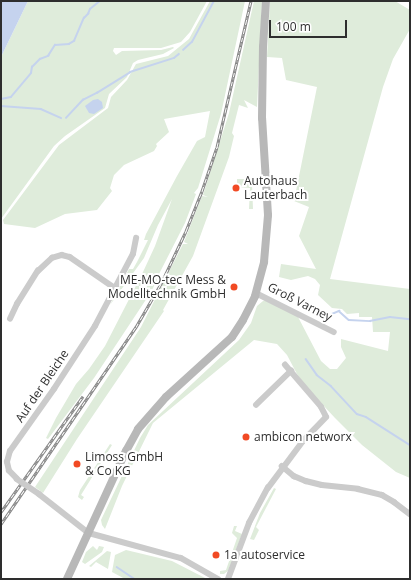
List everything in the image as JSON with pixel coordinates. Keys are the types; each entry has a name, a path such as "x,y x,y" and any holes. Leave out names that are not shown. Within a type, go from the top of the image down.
{"main road":[{"path":"67,579 122,459 138,429 166,398 232,337 243,320 256,293 264,262 268,215 262,118 266,1"}],"street":[{"name":"Auf der Bleiche","path":"89,533 39,494 17,479 9,471 8,462 10,451 54,389 91,332 133,254 136,238"},
{"path":"10,319 17,304 38,271 52,258 62,255 70,257 115,288"},
{"name":"Groß Varney","path":"256,293 334,332"},
{"path":"228,579 254,513 282,466 326,417 322,406 286,365"},
{"path":"256,405 291,371"},
{"path":"282,466 294,476 306,481 322,485 358,489 382,495 410,514"},
{"path":"89,533 181,558 218,579"}],"green space":[{"path":"28,1 207,1 190,32 181,42 161,48 114,48 113,51 116,55 122,51 161,50 174,48 163,54 138,60 133,63 127,77 109,94 105,108 65,136 54,146 1,219 1,57"},
{"path":"210,1 245,1 221,114 198,188 194,193 196,194 185,223 156,278 157,280 151,292 94,378 48,439 46,438 56,418 76,384 89,369 105,346 143,272 155,246 172,199 158,225 144,258 110,305 129,269 133,269 137,262 148,240 144,240 146,234 177,176 197,141 205,137 210,111 164,119 169,132 156,144 157,146 154,151 124,165 114,175 110,188 112,191 97,210 65,214 35,228 4,224 3,220 59,145 108,108 111,97 127,80 136,64 168,56 189,39"},
{"path":"254,1 262,1 257,107 244,100 248,108 239,105 232,133 234,136 229,157 193,256 163,310 164,311 77,439 43,493 35,487 141,327 183,244 188,244 184,242 202,196 208,197 203,195 229,113"},
{"path":"270,1 395,1 410,10 410,29 393,59 383,87 330,279 410,289 410,478 396,472 362,445 335,418 308,389 297,374 287,355 277,344 254,340 153,423 122,486 105,529 101,520 140,438 148,425 239,340 251,323 257,306 263,301 266,300 297,315 321,361 330,369 337,369 346,358 341,347 341,339 388,351 390,332 373,332 372,317 359,317 359,313 347,314 342,309 332,308 318,295 320,285 315,279 308,276 291,280 279,277 281,264 316,269 299,236 309,207 294,201 317,87 286,80 282,58 267,57"},
{"path":"237,179 248,179 252,183 253,209 249,209 250,188 237,187"},
{"path":"110,444 112,445 81,495 84,497 82,500 78,497 80,490"},
{"path":"274,488 276,489 256,527 259,530 254,540 250,539 260,513"},
{"path":"234,526 237,526 235,531 242,534 228,571 224,574 220,574 220,571 226,570 237,538 232,533"},
{"path":"93,546 97,550 99,546 104,547 102,552 85,564 82,562 86,552"},
{"path":"126,550 172,561 207,579 125,579 112,572 115,555"},
{"path":"107,551 111,552 108,569 96,562 91,567 89,566"}],"water":[{"path":"1,1 28,1 1,57"},
{"path":"98,99 102,102 103,108 94,114 89,113 85,106 93,100"}],"waterway":[{"path":"1,99 11,97 31,73 32,67 40,59 48,56 55,45 69,44 74,41 84,18 90,9 100,1"},
{"path":"183,50 192,42 214,1"},
{"path":"66,118 83,100 130,72 174,58 179,54"},
{"path":"1,106 41,109 61,118"},
{"path":"332,314 339,311 349,320 370,321 390,317 410,319"},
{"path":"306,359 317,375 331,386 357,414 366,417 410,445"},
{"path":"117,567 135,579"}],"railway":[{"path":"1,524 136,327 162,282 186,231 217,147 251,1"},
{"path":"1,512 83,396"}],"place":[{"name":"Autohaus Lauterbach","path":"236,188"},
{"name":"ME-MO-tec Mess & Modelltechnik GmbH","path":"234,287"},
{"name":"ambicon networx","path":"246,437"},
{"name":"Limoss GmbH & Co KG","path":"77,464"},
{"name":"1a autoservice","path":"216,555"}]}
